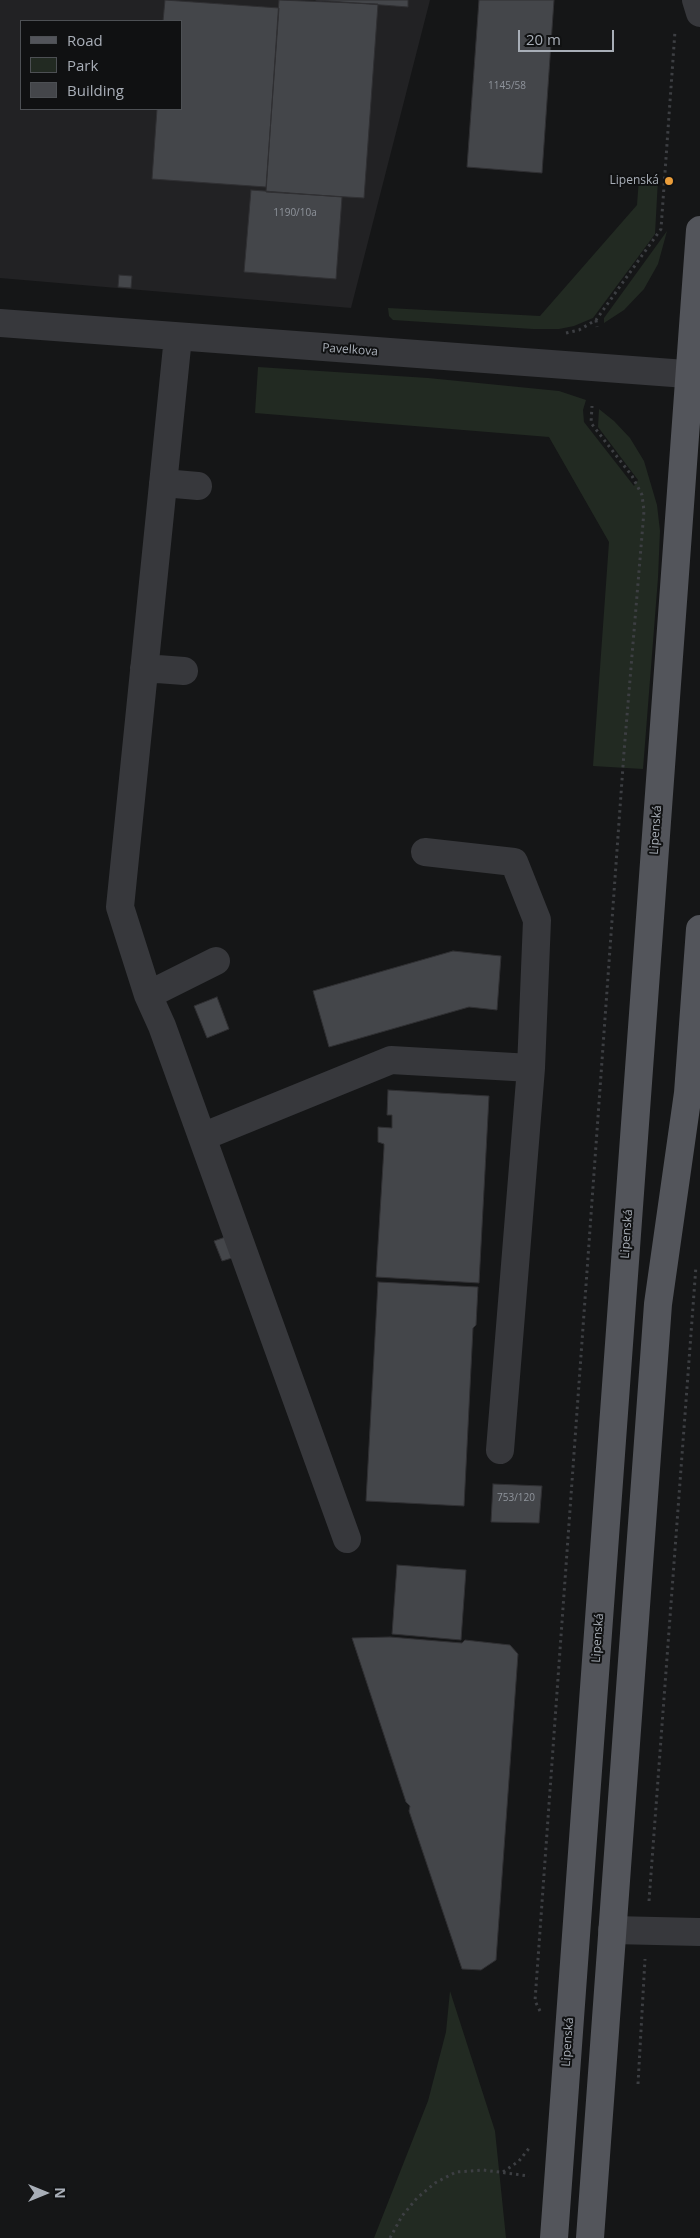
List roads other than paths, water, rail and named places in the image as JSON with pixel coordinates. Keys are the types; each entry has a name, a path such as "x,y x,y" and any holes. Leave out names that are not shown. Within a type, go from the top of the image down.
{"main road":[{"name":"Lipenská","path":"554,2238 695,375 700,230"},
{"path":"590,2238 658,1304 688,1093 700,929"}],"street":[{"path":"696,0 700,13"},
{"name":"Pavelkova","path":"0,323 695,375"},
{"path":"178,337 120,907 148,995 202,1137 347,1540"},
{"path":"163,483 198,486"},
{"path":"144,668 184,671"},
{"path":"424,852 514,862 537,920 531,1068 500,1450"},
{"path":"148,995 216,961"},
{"path":"202,1137 391,1060 531,1068"},
{"path":"612,1930 700,1932"}],"place":[{"name":"Lipenská","path":"669,181"}]}
